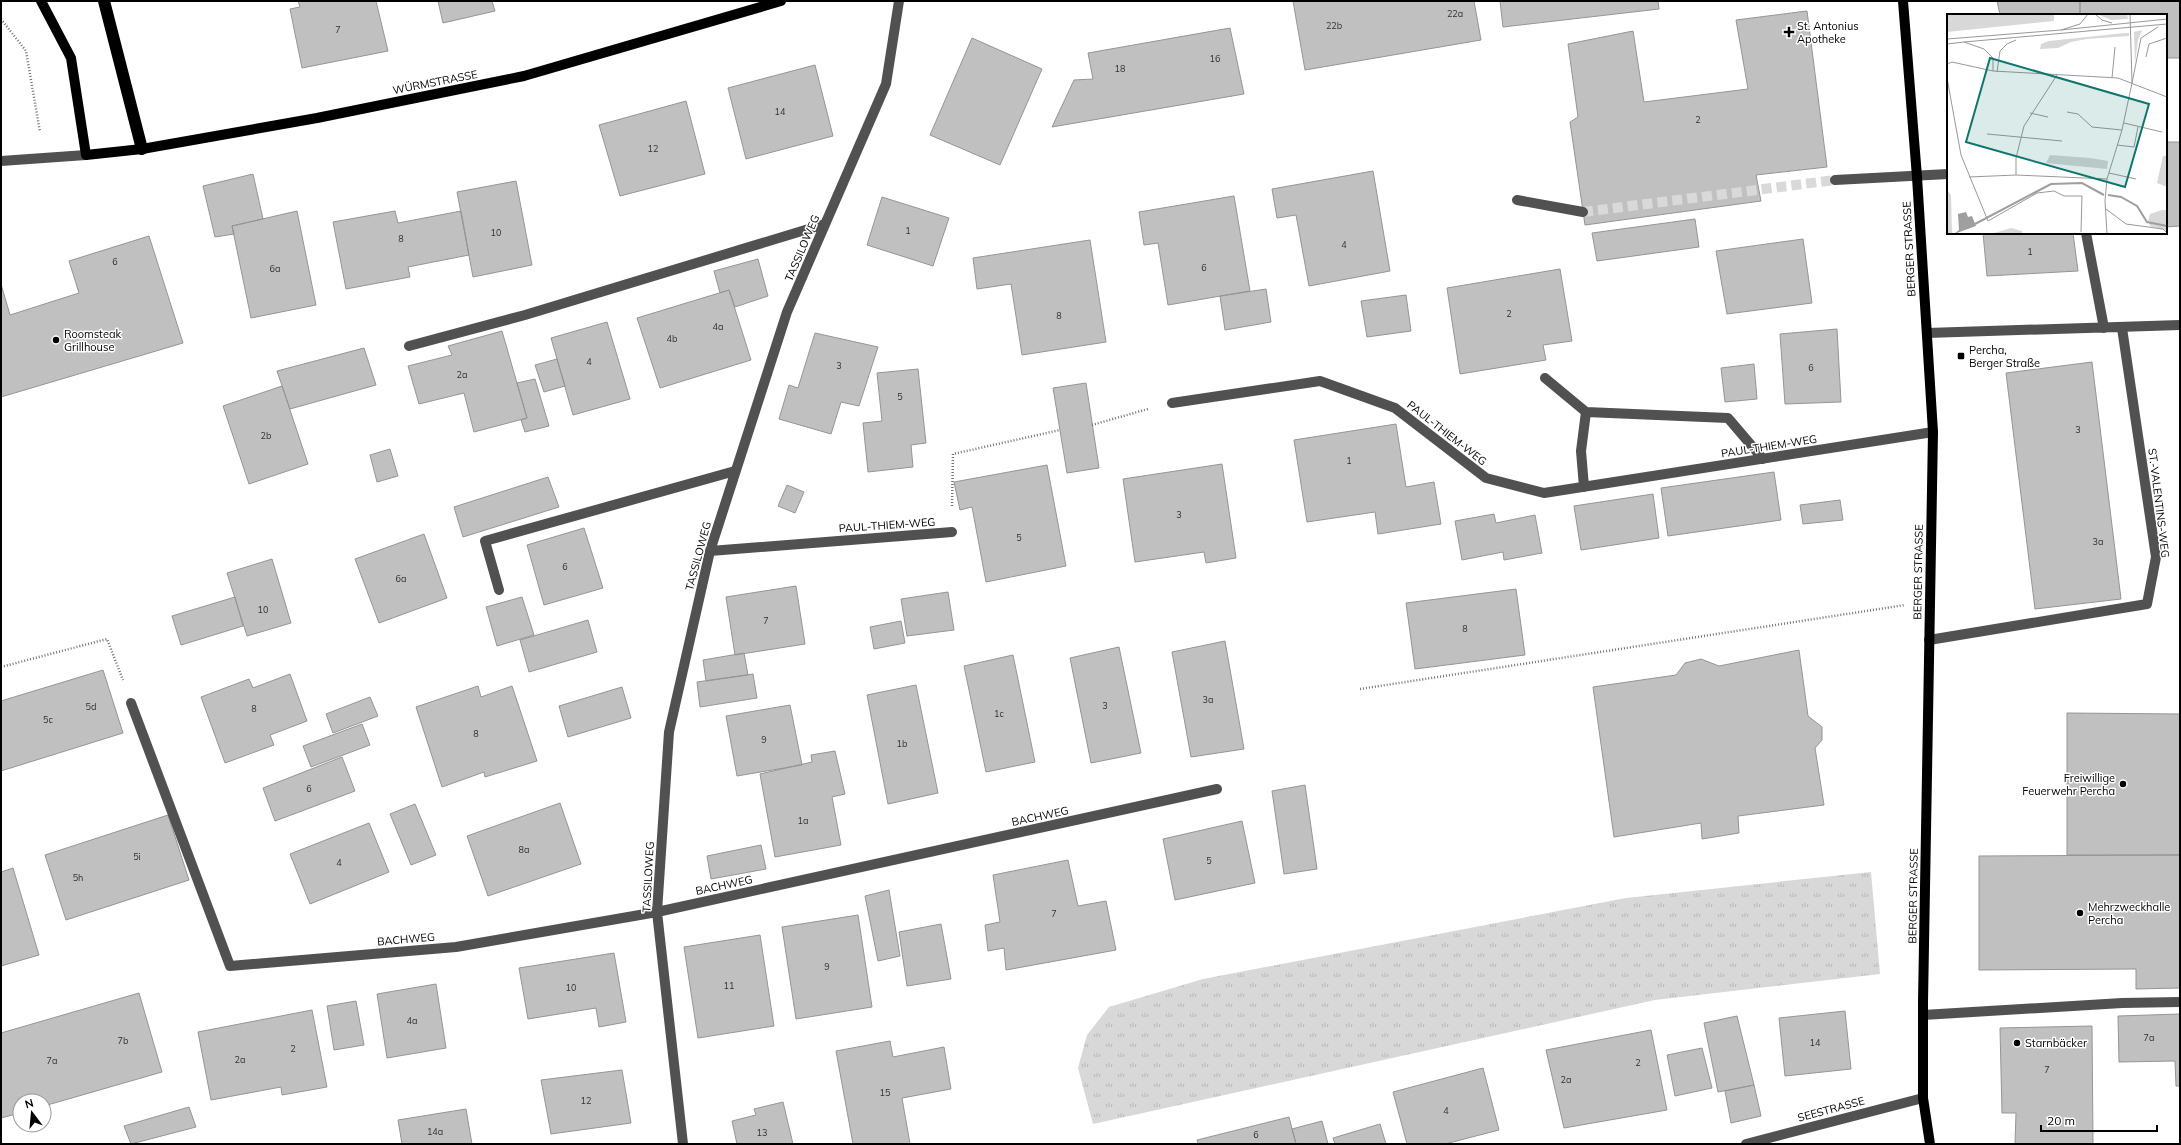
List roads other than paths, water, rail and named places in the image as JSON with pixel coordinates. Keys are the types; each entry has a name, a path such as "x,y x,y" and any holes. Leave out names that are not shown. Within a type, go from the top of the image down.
{"highway":[{"path":"104,1 142,149"}],"main road":[{"path":"41,1 71,58 86,155"},
{"name":"WÜRMSTRASSE","path":"86,155 142,149 317,118 524,76 781,1"},
{"name":"BERGER STRASSE","path":"1903,1 1917,177 1933,432 1923,1015 1923,1098 1930,1144"}],"street":[{"name":"TASSILOWEG","path":"683,1144 657,912 669,732 710,551 735,471 787,312 886,84 899,1"},
{"path":"1,161 86,155"},
{"path":"1834,180 1917,177 1947,174"},
{"path":"1517,200 1584,212"},
{"path":"408,346 524,315 825,224"},
{"path":"2086,234 2104,328"},
{"path":"1926,333 2180,325"},
{"name":"ST.-VALENTINS-WEG","path":"1929,640 2147,604 2156,557 2122,328"},
{"path":"1546,378 1586,412 1728,418 1763,459"},
{"name":"PAUL-THIEM-WEG","path":"1172,402 1320,381 1396,408 1486,478 1544,493 1933,432"},
{"path":"1584,486 1581,451 1586,412"},
{"path":"499,590 485,541 735,471"},
{"name":"PAUL-THIEM-WEG","path":"710,551 952,532"},
{"name":"BACHWEG","path":"131,703 230,966 456,947 657,912 1217,789"},
{"path":"1923,1015 2122,1002 2180,1002"},
{"name":"SEESTRASSE","path":"1746,1144 1923,1098"}],"tunnel":[{"path":"1583,212 1835,180"}],"place":[{"name":"St. Antonius Apotheke","path":"1789,32"},
{"name":"Roomsteak Grillhouse","path":"56,340"},
{"name":"Percha, Berger Straße","path":"1961,356"},
{"name":"Freiwillige Feuerwehr Percha","path":"2123,784"},
{"name":"Mehrzweckhalle Percha","path":"2080,913"},
{"name":"Starnbäcker","path":"2017,1043"}]}
